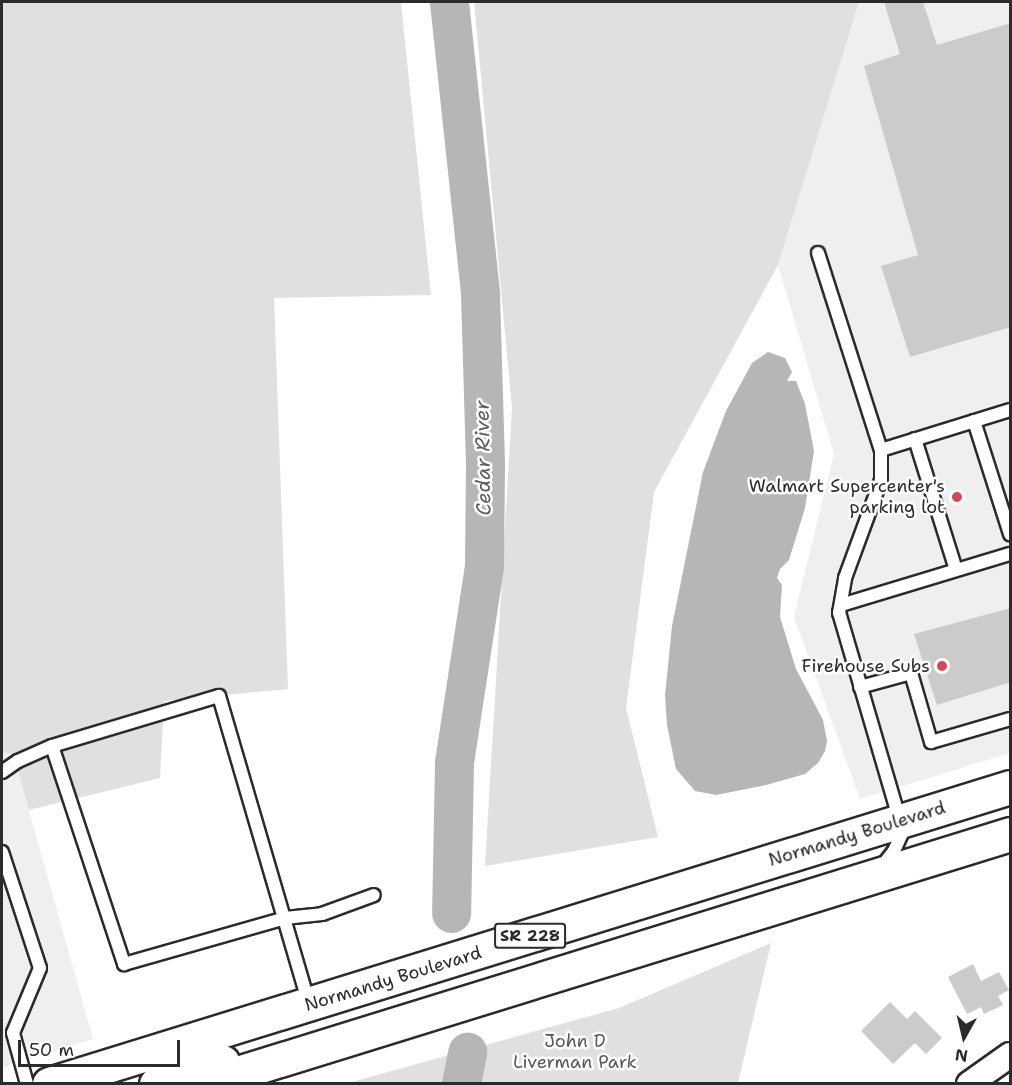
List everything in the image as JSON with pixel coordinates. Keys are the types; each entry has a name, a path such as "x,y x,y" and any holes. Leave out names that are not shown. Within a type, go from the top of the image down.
{"main road":[{"name":"Normandy Boulevard","path":"49,1083 1011,787"},
{"name":"SR 228","path":"202,1083 1011,834"},
{"path":"156,1083 227,1060 286,1036 297,1027 309,1004"}],"street":[{"path":"969,1083 1011,1055"}],"lane":[{"path":"818,253 881,450 881,480 845,578 841,605 841,622 900,820 900,835 894,851 871,877"},
{"path":"881,450 1011,410"},
{"path":"975,421 1011,534"},
{"path":"915,439 956,570"},
{"path":"841,605 1011,554"},
{"path":"860,687 911,673 931,742 1011,719"},
{"path":"2,772 18,761 52,746 219,696 309,1004"},
{"path":"52,746 124,964 285,918 322,914 374,895"},
{"path":"2,852 40,968 7,1033 27,1083"}],"shaded area":[{"path":"859,2 1010,2 1010,753 860,799 794,617 834,454 778,265"},
{"path":"768,352 785,358 792,372 787,381 796,381 805,404 814,451 805,508 789,560 780,569 777,578 782,585 780,617 796,669 823,720 827,741 825,751 818,763 805,774 716,795 695,791 676,769 667,725 665,695 672,626 703,472 726,411 752,363"},
{"path":"2,752 13,754 93,1039 2,1068"}],"green space":[{"path":"2,2 401,2 431,295 274,298 288,689 164,701 160,778 29,810 13,754 2,752"},
{"path":"474,2 859,2 778,265 654,492 626,708 658,837 485,866 512,408"},
{"name":"John D Liverman Park","path":"771,943 738,1083 348,1083 619,1008"}],"building":[{"path":"884,2 923,2 937,45 1011,23 1011,327 910,357 881,266 918,255 864,66 900,54"},
{"path":"1011,608 1011,682 937,705 914,634"},
{"path":"973,964 981,981 999,972 1009,990 998,996 1003,1005 984,1014 981,1007 967,1014 948,977"},
{"path":"890,1002 907,1019 915,1011 942,1038 926,1054 915,1043 893,1064 861,1031"}],"waterway":[{"name":"Cedar River","path":"449,2 480,294 485,466 484,566 454,763 451,913"},
{"name":"Cedar River","path":"461,1084 467,1052"}],"place":[{"name":"Walmart Supercenter's parking lot","path":"957,497"},
{"name":"Firehouse Subs","path":"942,666"}]}
